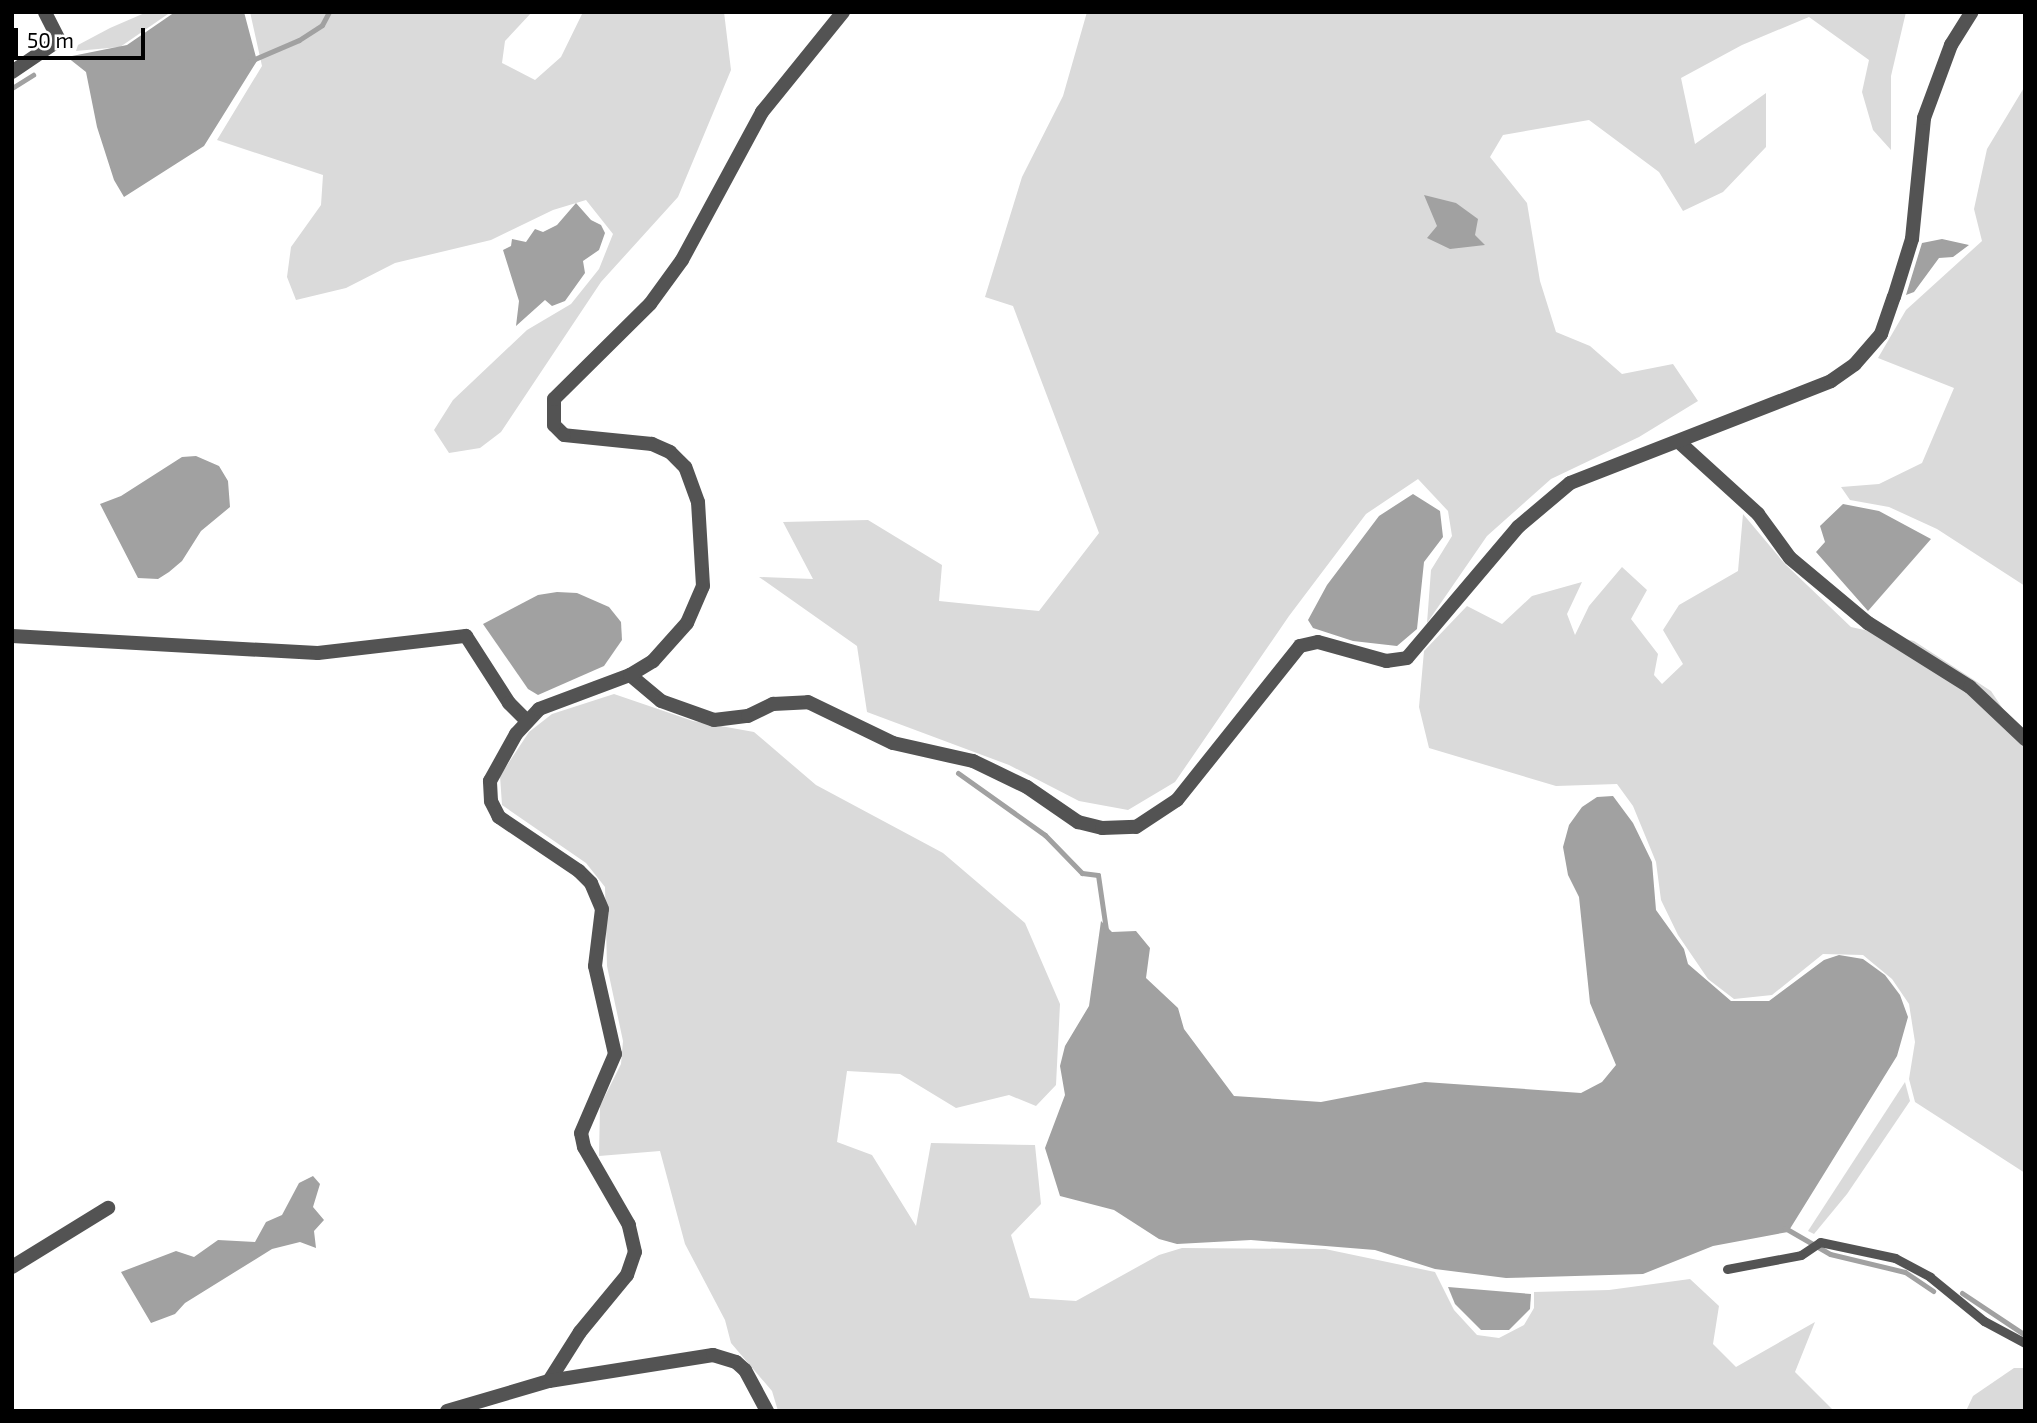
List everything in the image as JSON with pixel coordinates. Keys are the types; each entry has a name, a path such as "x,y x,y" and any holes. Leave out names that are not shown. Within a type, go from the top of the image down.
{"street":[{"path":"12,72 59,40 46,12"},
{"path":"549,1381 580,1332 626,1275 635,1252 629,1225 584,1147 581,1133 615,1054 595,966 602,909 598,896 579,871 499,817 491,801 490,781 526,720 539,709 630,675 671,643 696,606 703,586 694,482 670,452 652,444 564,435 554,425 554,399 650,304 682,260 762,111 844,12"},
{"path":"630,675 661,701 714,720 748,716 773,704 808,702 892,743 973,761 1027,787 1078,822 1102,828 1136,827 1177,800 1300,646 1318,642 1386,661 1407,658 1518,527 1570,483 1832,381 1855,364 1881,334 1912,239 1924,118 1951,45 1972,12"},
{"path":"1679,442 1758,514 1790,558 1868,623 1970,687 2025,739"},
{"path":"12,636 318,653 466,636 509,703 526,720"},
{"path":"12,1267 108,1208"},
{"path":"447,1411 549,1381 713,1355 736,1362 744,1370 767,1411"}],"lane":[{"path":"1727,1269 1801,1255 1812,1246 1895,1258 1930,1277 1984,1321 2025,1343"}],"shaded area":[{"path":"147,12 171,12 120,47 76,51 78,45"},
{"path":"175,12 244,12 257,61 204,146 124,197 114,180 97,127 86,72 67,57 127,45"},
{"path":"250,12 532,12 505,41 502,63 535,80 561,57 583,12 724,12 731,70 678,197 601,282 501,432 480,448 449,453 434,430 453,400 527,330 571,304 599,269 613,234 586,200 553,210 491,240 395,263 346,288 296,300 287,277 291,247 321,205 323,175 217,140 262,66"},
{"path":"1087,12 1906,12 1891,76 1891,150 1873,130 1862,92 1869,60 1809,17 1742,45 1681,78 1695,144 1766,93 1766,147 1723,192 1683,211 1659,172 1589,120 1503,135 1490,157 1527,203 1540,281 1556,332 1590,346 1622,374 1673,364 1698,401 1639,437 1551,479 1487,536 1427,623 1431,570 1452,536 1448,511 1418,479 1366,514 1289,616 1175,782 1128,810 1079,801 1009,765 867,712 857,646 759,577 813,579 783,522 868,520 942,565 939,601 1039,611 1099,533 1013,306 985,297 1022,177 1063,96"},
{"path":"2025,86 2025,586 1937,529 1889,507 1850,500 1841,487 1879,484 1922,463 1954,388 1878,358 1906,310 1982,241 1974,209 1987,149"},
{"path":"1424,195 1456,203 1478,219 1475,235 1485,245 1450,249 1427,238 1437,226"},
{"path":"576,203 591,220 601,225 605,233 599,250 583,261 585,273 565,301 552,306 545,300 516,326 519,301 503,250 511,246 512,239 526,242 535,229 543,232 557,225"},
{"path":"1942,239 1969,245 1953,257 1939,258 1914,292 1906,295 1922,243"},
{"path":"196,456 219,466 228,481 230,507 201,531 182,561 169,572 158,579 138,578 100,504 121,496 182,457"},
{"path":"1413,494 1440,511 1443,537 1424,562 1417,629 1397,646 1353,641 1313,628 1308,620 1327,585 1379,516"},
{"path":"1843,504 1879,511 1931,539 1868,611 1816,552 1825,542 1820,526"},
{"path":"1743,514 1785,564 1851,627 1914,641 1991,691 2025,742 2025,1173 1915,1102 1909,1079 1915,1042 1909,1004 1892,979 1863,955 1823,954 1772,995 1734,999 1708,979 1678,935 1661,900 1656,862 1633,806 1617,784 1556,786 1429,748 1419,707 1424,651 1467,606 1502,624 1532,596 1582,582 1567,614 1575,635 1589,606 1622,567 1647,590 1631,619 1658,654 1654,675 1662,684 1683,664 1663,630 1679,605 1738,571"},
{"path":"577,593 609,607 621,622 622,640 604,666 538,695 528,689 483,624 538,595"},
{"path":"614,694 693,721 754,732 816,785 943,853 1025,923 1060,1004 1056,1085 1036,1106 1009,1095 956,1108 900,1074 847,1071 837,1142 872,1155 916,1226 931,1143 1035,1145 1041,1204 1011,1235 1030,1298 1076,1301 1159,1255 1182,1248 1325,1249 1435,1272 1454,1310 1477,1335 1499,1338 1524,1325 1534,1308 1534,1292 1609,1290 1690,1279 1719,1306 1713,1344 1736,1367 1815,1322 1795,1372 1834,1411 778,1411 772,1391 731,1343 725,1320 685,1244 660,1151 599,1156 600,1106 621,1064 623,1041 607,966 605,887 586,863 502,805 500,776 529,732 552,714"},
{"path":"1613,796 1633,823 1652,862 1656,910 1684,949 1688,964 1731,1001 1769,1001 1824,960 1839,955 1863,959 1885,975 1900,995 1908,1017 1897,1056 1788,1232 1713,1246 1643,1274 1506,1278 1435,1269 1375,1250 1251,1240 1177,1244 1159,1239 1114,1210 1060,1196 1045,1148 1065,1095 1060,1066 1065,1046 1089,1006 1101,921 1112,932 1136,931 1150,948 1146,978 1178,1008 1184,1029 1234,1096 1321,1102 1425,1082 1581,1093 1602,1082 1616,1065 1590,1003 1579,897 1568,875 1563,847 1569,825 1582,807 1597,797"},
{"path":"1905,1082 1910,1101 1847,1194 1814,1234 1808,1231"},
{"path":"313,1176 320,1184 313,1207 324,1220 314,1231 316,1248 300,1242 272,1249 185,1303 175,1314 151,1323 121,1272 176,1251 194,1257 218,1240 255,1242 266,1222 282,1215 299,1183"},
{"path":"1448,1287 1531,1294 1530,1309 1509,1330 1481,1330 1455,1304"},
{"path":"2014,1368 2025,1368 2025,1411 1966,1411 1973,1396"}],"waterway":[{"path":"250,61 299,40 322,25 329,12"},
{"path":"12,88 33,75"},
{"path":"958,773 1045,835 1082,873 1098,875 1106,930"},
{"path":"1785,1228 1830,1254 1905,1272 1933,1291"},
{"path":"1962,1293 2025,1335"}]}
